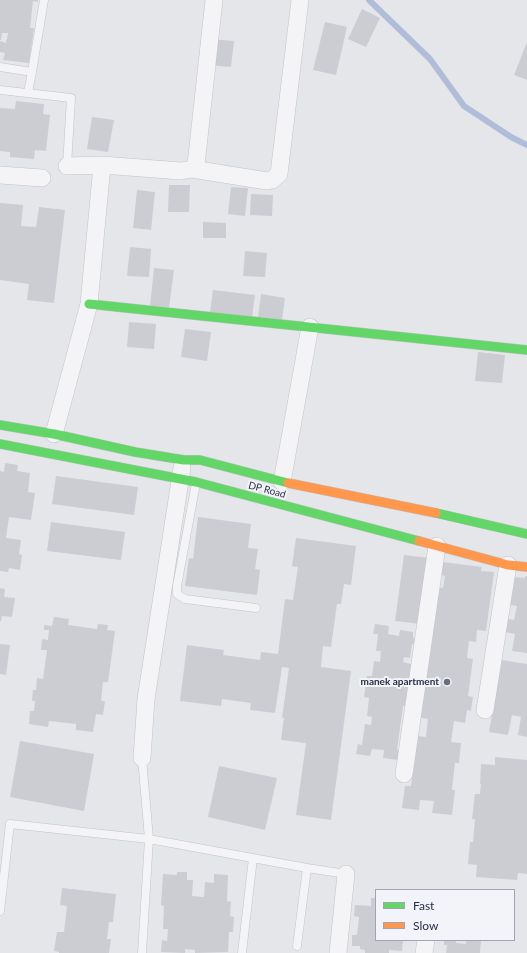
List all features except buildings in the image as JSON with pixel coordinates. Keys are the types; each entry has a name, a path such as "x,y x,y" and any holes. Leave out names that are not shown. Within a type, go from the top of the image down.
{"main road":[{"path":"90,304 527,350"},
{"name":"DP Road","path":"0,425 54,434 135,452 437,546 508,565 527,567"},
{"name":"DP Road","path":"0,444 282,482 441,514 527,534"}],"street":[{"path":"192,169 196,165 214,0"},
{"path":"67,166 102,165 181,171 192,169 267,181 272,180 279,174 300,0"},
{"path":"54,434 90,304 102,165"},
{"path":"0,175 42,178"},
{"path":"282,482 310,327"},
{"path":"142,758 146,699 193,471"},
{"path":"404,774 437,546"},
{"path":"485,710 508,565"},
{"path":"338,953 346,874"},
{"path":"424,953 426,941"}],"lane":[{"path":"28,93 44,0"},
{"path":"0,68 32,72"},
{"path":"0,90 71,98 67,166"},
{"path":"193,471 177,594 185,599 256,608"},
{"path":"142,758 149,839 142,953"},
{"path":"0,911 10,824 149,839 346,874"},
{"path":"242,953 253,858"},
{"path":"297,946 307,868"}],"waterway":[{"path":"369,0 430,59 464,106 511,137 527,145"}],"traffic: fast":[{"path":"89,304 527,350"},
{"path":"0,425 54,434 135,452 184,460 200,460 288,483"},
{"path":"0,444 196,482 419,541"},
{"path":"436,513 527,534"}],"traffic: slow":[{"path":"288,483 436,513"},
{"path":"419,541 508,565 527,567"}],"place":[{"name":"manek apartment","path":"447,682"}]}
